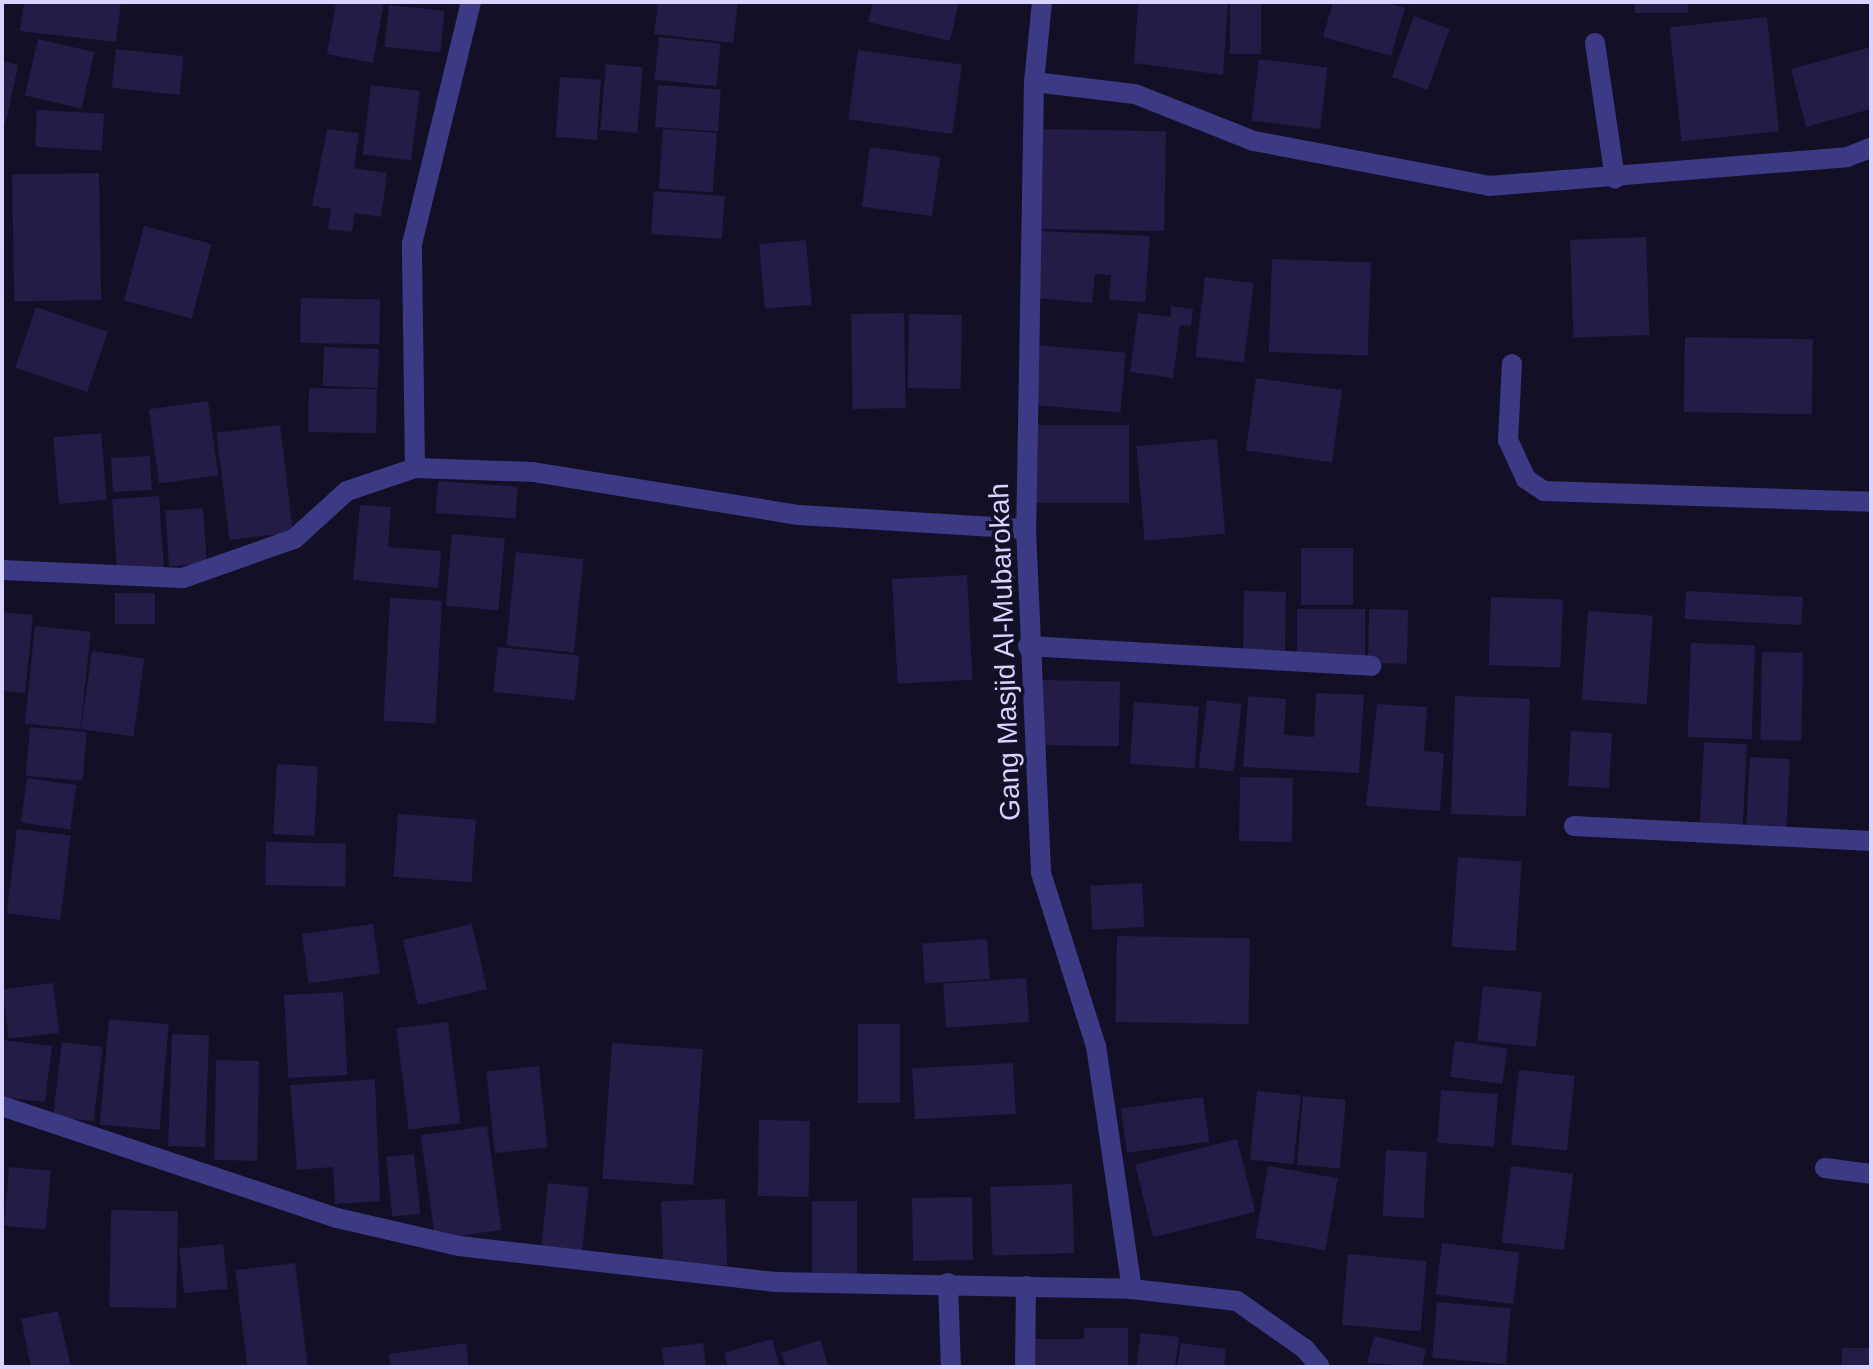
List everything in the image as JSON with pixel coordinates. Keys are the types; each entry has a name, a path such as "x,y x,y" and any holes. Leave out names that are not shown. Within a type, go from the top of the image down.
{"street":[{"path":"415,468 412,244 471,2"},
{"name":"Gang Masjid Al-Mubarokah","path":"1042,2 1034,82 1026,529 1028,646 1041,873 1096,1046 1132,1289"},
{"path":"1595,43 1615,179"},
{"path":"1034,82 1135,94 1254,141 1489,186 1615,179 1847,157 1871,148"},
{"path":"1512,364 1508,440 1526,479 1544,491 1871,502"},
{"path":"2,570 183,578 294,539 347,491 415,468 533,472 799,515 1026,529"},
{"path":"1028,646 1371,666"},
{"path":"1574,826 1871,841"},
{"path":"2,1106 337,1218 459,1246 775,1282 1132,1289 1237,1301 1305,1349 1320,1367"},
{"path":"1825,1168 1871,1174"},
{"path":"948,1283 951,1367"},
{"path":"1025,1367 1026,1286"}],"building":[{"path":"24,2 121,2 116,42 20,31"},
{"path":"336,2 384,2 373,63 327,54"},
{"path":"658,2 738,2 733,43 654,34"},
{"path":"873,2 959,2 950,41 868,22"},
{"path":"1138,2 1228,2 1223,75 1134,63"},
{"path":"1230,2 1261,2 1261,54 1230,54"},
{"path":"1333,2 1383,2 1405,8 1391,56 1323,37"},
{"path":"1635,2 1688,2 1688,13 1635,13"},
{"path":"389,5 445,11 440,53 385,47"},
{"path":"1414,16 1450,29 1427,90 1392,77"},
{"path":"1767,17 1779,131 1682,142 1670,27"},
{"path":"659,37 721,43 716,86 655,80"},
{"path":"38,39 95,52 81,109 25,96"},
{"path":"1871,47 1871,109 1806,127 1791,69"},
{"path":"116,49 184,56 180,95 112,88"},
{"path":"858,50 962,65 952,134 848,119"},
{"path":"1259,59 1327,67 1320,129 1251,121"},
{"path":"2,61 18,65 6,122 2,121"},
{"path":"606,64 643,67 637,133 600,130"},
{"path":"560,77 601,80 597,140 556,137"},
{"path":"371,85 420,91 411,160 362,154"},
{"path":"658,85 721,89 718,131 655,127"},
{"path":"37,110 104,114 102,150 35,147"},
{"path":"327,129 359,133 354,168 387,173 381,217 355,213 352,232 328,229 331,209 312,206"},
{"path":"663,129 717,133 713,193 659,189"},
{"path":"1043,129 1166,131 1164,231 1041,229"},
{"path":"870,147 940,157 932,216 862,206"},
{"path":"99,173 101,300 14,301 12,175"},
{"path":"654,191 725,196 722,239 651,234"},
{"path":"144,226 212,244 192,318 124,300"},
{"path":"1039,231 1150,236 1145,302 1109,300 1111,275 1095,274 1092,303 1035,298"},
{"path":"1646,237 1649,335 1573,338 1570,240"},
{"path":"806,240 812,305 765,309 759,244"},
{"path":"1272,259 1371,262 1368,355 1269,352"},
{"path":"1205,277 1254,283 1244,362 1195,356"},
{"path":"301,298 380,299 379,344 300,343"},
{"path":"1171,306 1193,309 1191,326 1180,325 1173,378 1130,372 1138,313 1171,317"},
{"path":"36,307 108,332 87,392 15,368"},
{"path":"904,313 906,408 853,409 851,314"},
{"path":"909,314 962,315 961,389 908,388"},
{"path":"1685,337 1813,339 1812,414 1684,412"},
{"path":"1037,345 1126,353 1120,413 1032,405"},
{"path":"324,347 379,349 378,388 323,386"},
{"path":"1256,378 1342,390 1332,462 1246,450"},
{"path":"309,388 377,389 376,433 308,432"},
{"path":"208,401 218,475 159,484 149,409"},
{"path":"280,425 293,532 230,540 216,433"},
{"path":"1035,425 1129,425 1129,503 1035,503"},
{"path":"101,433 107,500 59,504 53,437"},
{"path":"1217,439 1225,534 1145,541 1136,446"},
{"path":"150,456 152,490 113,492 111,458"},
{"path":"438,481 518,487 516,519 436,513"},
{"path":"159,496 164,571 117,574 112,499"},
{"path":"360,505 391,507 388,547 441,551 438,588 353,580"},
{"path":"203,508 207,564 169,567 165,511"},
{"path":"452,534 505,539 499,610 446,606"},
{"path":"1301,548 1353,548 1353,605 1301,605"},
{"path":"516,552 584,559 574,653 506,645"},
{"path":"967,575 972,680 898,684 892,579"},
{"path":"1244,591 1286,592 1285,651 1243,650"},
{"path":"1686,591 1803,597 1801,625 1685,619"},
{"path":"115,593 155,593 155,624 115,624"},
{"path":"1491,597 1563,600 1561,667 1489,665"},
{"path":"390,598 442,601 435,724 384,721"},
{"path":"1297,609 1365,609 1365,657 1297,657"},
{"path":"1369,609 1408,610 1407,664 1368,663"},
{"path":"1588,611 1653,616 1647,704 1582,700"},
{"path":"2,612 33,615 25,693 2,691"},
{"path":"35,626 91,632 80,729 25,723"},
{"path":"1691,643 1755,645 1752,739 1688,737"},
{"path":"498,647 580,656 575,700 493,692"},
{"path":"92,651 144,658 133,737 81,729"},
{"path":"1762,652 1803,653 1801,741 1760,740"},
{"path":"1041,680 1120,681 1119,746 1040,745"},
{"path":"1316,693 1364,695 1359,773 1243,767 1248,696 1286,699 1284,735 1314,737"},
{"path":"1455,696 1530,699 1526,817 1451,814"},
{"path":"1207,700 1242,704 1233,772 1199,767"},
{"path":"1134,702 1199,707 1195,768 1130,764"},
{"path":"1377,704 1427,707 1424,751 1444,753 1440,811 1366,806"},
{"path":"30,727 87,732 83,781 26,776"},
{"path":"1571,731 1612,733 1609,788 1568,786"},
{"path":"1704,742 1747,744 1743,825 1700,823"},
{"path":"1750,757 1790,759 1786,832 1746,830"},
{"path":"277,764 318,766 314,836 273,834"},
{"path":"1240,777 1293,778 1292,842 1239,841"},
{"path":"27,778 77,785 70,830 21,823"},
{"path":"398,814 476,819 471,882 394,877"},
{"path":"17,829 71,836 60,920 7,913"},
{"path":"266,842 346,843 345,886 265,885"},
{"path":"1458,857 1522,861 1516,951 1452,947"},
{"path":"1142,883 1144,927 1092,930 1090,886"},
{"path":"373,924 380,974 309,984 302,934"},
{"path":"472,924 487,989 418,1005 403,940"},
{"path":"1117,936 1250,938 1248,1024 1115,1022"},
{"path":"987,939 990,979 925,983 922,944"},
{"path":"1026,978 1029,1022 946,1028 943,984"},
{"path":"53,983 59,1033 8,1039 2,989"},
{"path":"1483,986 1542,992 1536,1047 1477,1041"},
{"path":"343,992 347,1075 288,1078 284,995"},
{"path":"109,1019 169,1024 160,1130 100,1125"},
{"path":"448,1022 460,1123 409,1130 396,1028"},
{"path":"858,1024 900,1024 900,1103 858,1103"},
{"path":"172,1034 209,1035 205,1147 168,1146"},
{"path":"2,1040 52,1046 45,1102 2,1097"},
{"path":"1455,1041 1507,1048 1502,1084 1450,1077"},
{"path":"62,1042 103,1047 94,1121 53,1116"},
{"path":"612,1043 703,1049 693,1185 603,1179"},
{"path":"216,1060 259,1061 257,1161 214,1160"},
{"path":"1013,1063 1016,1114 915,1119 912,1068"},
{"path":"539,1066 548,1148 495,1153 486,1072"},
{"path":"1519,1070 1575,1076 1567,1150 1511,1145"},
{"path":"375,1079 380,1201 335,1204 333,1167 297,1170 290,1085"},
{"path":"1441,1090 1498,1094 1494,1147 1437,1143"},
{"path":"1257,1091 1301,1096 1294,1164 1250,1160"},
{"path":"1303,1096 1346,1100 1340,1168 1297,1165"},
{"path":"1203,1097 1209,1142 1127,1153 1121,1109"},
{"path":"759,1120 810,1121 809,1197 758,1196"},
{"path":"487,1126 502,1230 435,1239 421,1135"},
{"path":"1237,1139 1255,1212 1153,1237 1135,1164"},
{"path":"1386,1150 1427,1152 1423,1218 1383,1216"},
{"path":"414,1154 420,1214 392,1217 386,1157"},
{"path":"1268,1166 1338,1178 1325,1250 1255,1238"},
{"path":"1511,1166 1574,1174 1564,1250 1502,1242"},
{"path":"9,1167 51,1171 46,1229 4,1226"},
{"path":"548,1183 589,1187 582,1251 541,1247"},
{"path":"1072,1184 1074,1253 992,1256 990,1187"},
{"path":"972,1197 973,1260 913,1261 912,1198"},
{"path":"725,1199 727,1265 663,1267 661,1201"},
{"path":"812,1201 857,1201 857,1275 812,1275"},
{"path":"111,1210 178,1211 176,1308 109,1307"},
{"path":"1442,1243 1519,1253 1513,1304 1436,1295"},
{"path":"223,1244 228,1289 184,1293 179,1249"},
{"path":"1348,1254 1427,1261 1421,1332 1342,1325"},
{"path":"295,1263 308,1367 247,1367 235,1270"},
{"path":"1437,1302 1511,1308 1506,1364 1432,1358"},
{"path":"58,1311 71,1367 31,1367 21,1319"},
{"path":"1084,1328 1128,1328 1128,1367 1026,1367 1027,1339 1084,1339"},
{"path":"1141,1333 1179,1337 1175,1367 1136,1367"},
{"path":"1374,1336 1426,1349 1422,1367 1367,1363"},
{"path":"772,1339 780,1367 728,1367 724,1353"},
{"path":"820,1340 829,1367 786,1367 781,1353"},
{"path":"466,1343 469,1367 390,1367 389,1354"},
{"path":"703,1343 706,1367 664,1367 662,1348"},
{"path":"1181,1343 1226,1349 1224,1367 1177,1367"},
{"path":"1842,1348 1871,1348 1871,1367 1842,1367"}]}
